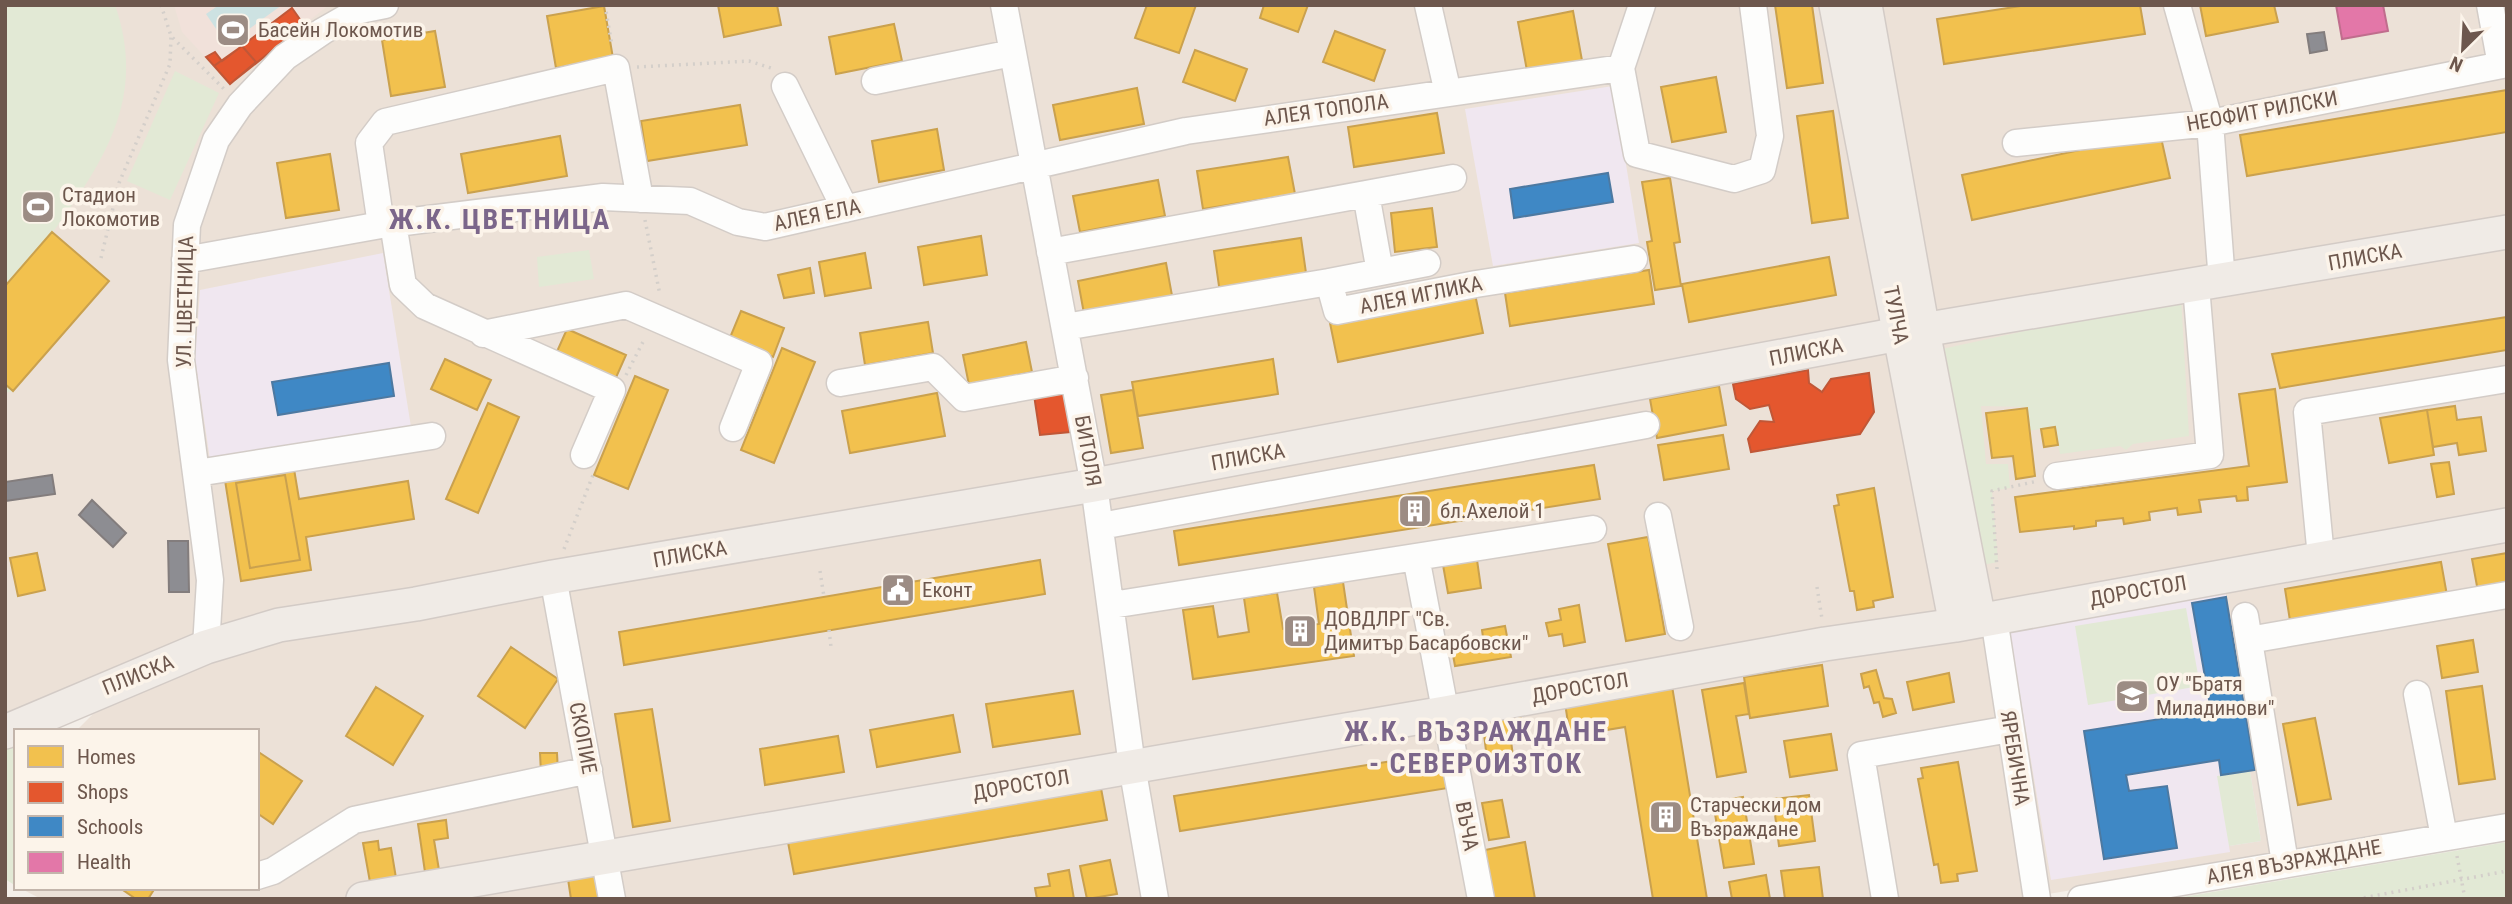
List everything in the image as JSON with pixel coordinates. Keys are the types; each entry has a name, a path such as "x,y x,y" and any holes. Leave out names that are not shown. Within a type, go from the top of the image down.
{"main road":[{"name":"ТУЛЧА","path":"1836,5 1977,621"},
{"name":"ТУЛЧА","path":"1865,5 1911,333"},
{"name":"ПЛИСКА","path":"5,732 39,715 206,647 279,625 416,604 553,577 1094,485 1911,333 2507,232"},
{"name":"ДОРОСТОЛ","path":"363,899 1445,713 1825,643 1977,621 2507,525"},
{"path":"5,713 39,715"}],"street":[{"name":"УЛ. ЦВЕТНИЦА","path":"206,647 210,580 181,360 187,225 216,140 240,105 285,57 360,10 385,5"},
{"name":"БИТОЛЯ","path":"1004,5 1101,526 1132,766 1155,899"},
{"path":"1428,5 1448,93"},
{"path":"1642,5 1621,68 1637,154 1734,178 1762,170 1770,136 1753,5"},
{"path":"2057,476 2210,454 2210,123 2177,5"},
{"path":"2490,5 2504,64"},
{"path":"875,81 1012,53"},
{"name":"НЕОФИТ РИЛСКИ","path":"2016,143 2210,123 2504,64"},
{"path":"584,455 612,390 425,306 403,285 369,143 385,122 616,68 640,199"},
{"name":"АЛЕЯ ТОПОЛА","path":"1033,167 1186,131 1621,68"},
{"path":"785,86 845,209"},
{"name":"АЛЕЯ ЕЛА","path":"185,260 387,224 603,197 690,201 738,222 765,227 1033,167"},
{"path":"1050,252 1453,178"},
{"path":"1366,194 1380,272"},
{"name":"АЛЕЯ ИГЛИКА","path":"1065,327 1329,282 1337,311 1476,284 1634,259"},
{"path":"1329,282 1427,263"},
{"path":"483,334 626,305 759,363 733,428"},
{"path":"840,383 933,367 964,398 1074,379"},
{"path":"2321,557 2307,412 2507,379"},
{"path":"1101,526 1646,425"},
{"path":"197,473 432,436"},
{"path":"1658,516 1680,627"},
{"path":"1112,605 1593,529"},
{"name":"ВЪЧА","path":"1416,557 1481,899"},
{"name":"СКОПИЕ","path":"553,577 612,899"},
{"path":"2285,863 2247,628 2507,595"},
{"name":"ЯРЕБИЧНА","path":"1977,621 2010,729 2037,899"},
{"path":"2417,694 2448,836"},
{"path":"1885,899 1861,755 2010,729"},
{"path":"259,875 273,871 354,820 589,770"},
{"name":"АЛЕЯ ВЪЗРАЖДАНЕ","path":"2081,899 2507,827"}],"path":[{"path":"101,258 119,183 170,64 171,36 161,5"},
{"path":"605,5 616,68 749,61 772,68 785,86"},
{"path":"171,36 240,105"},
{"path":"1997,576 1992,491 2057,476"},
{"path":"820,571 824,597"},
{"path":"1818,587 1825,643"},
{"path":"829,630 831,647"},
{"path":"2448,836 2462,879 2465,899"},
{"path":"2357,899 2507,871"}],"shaded area":[{"path":"5,5 2507,5 2507,817 2019,899 41,899 24,890 259,890 259,729 78,729 93,714 40,729 14,729 14,736 5,739"},
{"path":"174,5 329,5 230,84 182,32"},
{"name":"Басейн Локомотив","path":"219,5 282,5 227,45 206,14"},
{"path":"1613,86 1639,243 1493,266 1465,109"},
{"path":"383,253 412,433 210,460 195,358 200,290"},
{"name":"ОУ \"Братя Миладинови\"","path":"2225,588 2255,770 2250,771 2261,841 2229,846 2230,852 2051,880 2008,623"}],"green space":[{"name":"Стадион Локомотив","path":"5,5 115,5 124,38 126,69 116,126 104,153 53,232 109,281 13,391 5,393"},
{"path":"175,71 219,93 170,200 127,181"},
{"path":"589,250 594,279 539,287 537,257"},
{"path":"2181,297 2189,436 2133,444 2126,450 2120,446 2060,454 2054,426 2029,431 2027,407 1981,406 1986,464 2008,464 2010,488 1992,491 1998,562 1977,566 1942,349"},
{"path":"2186,608 2200,686 2088,705 2075,626"},
{"path":"14,736 14,885 5,879 5,739"},
{"path":"2250,771 2261,841 2229,846 2217,776"},
{"path":"2507,842 2507,899 2171,899"}],"building: Homes":[{"path":"718,5 777,5 781,25 724,37"},
{"path":"1147,5 1196,5 1179,53 1135,38"},
{"path":"1264,5 1308,5 1298,32 1260,18"},
{"path":"1775,5 1812,5 1823,83 1787,88"},
{"path":"2027,5 2140,5 2145,34 1944,64 1937,19"},
{"path":"2200,5 2274,5 2278,22 2206,36"},
{"path":"604,6 613,58 556,68 547,16"},
{"path":"1573,11 1583,66 1528,76 1518,22"},
{"path":"894,24 902,61 836,74 829,37"},
{"path":"435,31 445,87 391,96 382,40"},
{"path":"1335,31 1385,50 1374,81 1323,62"},
{"path":"1195,50 1247,69 1235,101 1183,82"},
{"path":"1716,77 1726,132 1672,142 1661,87"},
{"path":"1137,88 1144,124 1060,140 1053,105"},
{"path":"2507,90 2507,132 2247,176 2240,135"},
{"path":"740,105 747,145 647,161 641,121"},
{"path":"1833,111 1848,218 1812,223 1797,116"},
{"path":"1437,113 1444,153 1354,167 1348,127"},
{"path":"937,129 944,170 879,182 872,141"},
{"path":"2160,133 2170,178 1972,220 1962,175"},
{"path":"560,136 567,176 468,193 461,154"},
{"path":"330,154 339,210 286,218 277,163"},
{"path":"1288,157 1295,194 1203,209 1197,171"},
{"path":"1670,178 1680,242 1674,243 1681,286 1655,290 1647,242 1652,241 1642,182"},
{"path":"1158,180 1165,216 1080,232 1073,196"},
{"path":"1432,208 1437,247 1395,252 1391,213"},
{"path":"52,232 109,281 13,391 5,384 5,286"},
{"path":"981,236 987,275 924,285 918,247"},
{"path":"1301,238 1307,280 1220,293 1214,251"},
{"path":"865,253 871,288 825,296 819,262"},
{"path":"1829,257 1836,295 1689,322 1682,284"},
{"path":"1166,263 1173,301 1085,319 1078,281"},
{"path":"810,268 814,293 784,298 778,275"},
{"path":"1649,270 1654,304 1510,326 1505,293"},
{"path":"1475,294 1483,333 1338,362 1330,323"},
{"path":"741,311 784,328 773,357 729,340"},
{"path":"2507,317 2507,350 2280,388 2272,354"},
{"path":"928,322 933,353 865,365 860,333"},
{"path":"567,329 626,355 614,382 555,356"},
{"path":"1026,342 1032,372 969,385 963,355"},
{"path":"782,348 815,362 774,463 741,450"},
{"path":"445,359 491,380 477,410 431,389"},
{"path":"1273,359 1278,394 1138,416 1132,382"},
{"path":"635,376 668,390 628,489 594,475"},
{"path":"1719,386 1726,425 1657,438 1650,399"},
{"path":"2275,389 2287,482 2247,487 2248,500 2237,501 2236,496 2199,500 2201,512 2178,515 2177,508 2149,512 2150,520 2124,524 2123,518 2096,521 2096,526 2074,529 2074,526 2020,532 2015,497 2249,466 2239,394"},
{"path":"1133,390 1143,448 1111,453 1101,395"},
{"path":"937,393 945,436 850,453 842,411"},
{"path":"488,403 519,417 478,513 446,499"},
{"path":"2455,406 2457,420 2481,417 2486,451 2459,455 2457,443 2433,447 2427,410"},
{"path":"2027,408 2035,476 2016,479 2013,456 1992,458 1986,413"},
{"path":"2427,410 2434,455 2389,463 2380,418"},
{"path":"2055,427 2058,445 2044,447 2041,429"},
{"path":"1723,435 1729,469 1664,480 1658,445"},
{"path":"2449,462 2454,494 2437,497 2431,464"},
{"path":"293,463 299,499 408,481 414,519 306,537 311,570 241,581 224,474"},
{"name":"бл.Ахелой 1","path":"1594,465 1600,499 1179,565 1174,531"},
{"path":"285,475 300,560 250,568 236,483"},
{"path":"1874,488 1893,597 1873,601 1874,607 1857,610 1854,591 1850,591 1834,506 1839,505 1837,495"},
{"path":"1648,537 1665,634 1626,641 1608,544"},
{"path":"37,553 45,590 18,596 10,558"},
{"path":"2507,553 2507,592 2479,597 2472,559"},
{"path":"1040,560 1045,594 624,665 619,632"},
{"path":"1477,560 1481,588 1448,593 1443,565"},
{"path":"2441,562 2448,601 2291,627 2285,589"},
{"name":"ДОВДЛРГ \"Св. Димитър Басарбовски\"","path":"1343,582 1354,656 1193,679 1183,610 1213,606 1218,637 1249,632 1244,598 1277,593 1283,629 1319,624 1314,587"},
{"path":"1579,605 1585,642 1564,646 1562,634 1549,636 1546,623 1561,620 1559,609"},
{"path":"1505,626 1511,657 1455,666 1452,649 1484,644 1482,630"},
{"path":"2473,640 2478,672 2442,678 2437,646"},
{"path":"511,647 558,679 525,728 478,696"},
{"path":"1822,665 1828,706 1750,718 1744,677"},
{"path":"1876,670 1884,698 1892,699 1896,713 1883,717 1879,702 1874,703 1869,686 1864,688 1861,674"},
{"path":"1949,673 1954,702 1913,710 1907,682"},
{"path":"1744,683 1749,714 1736,716 1746,772 1717,777 1702,690"},
{"name":"Старчески дом Възраждане","path":"1672,686 1707,899 1653,899 1625,727 1570,736 1565,703"},
{"path":"2482,686 2495,779 2459,784 2446,691"},
{"path":"376,687 423,716 393,765 346,736"},
{"path":"1073,691 1080,734 993,747 986,704"},
{"path":"652,709 670,821 633,827 615,714"},
{"path":"1520,713 1524,739 1511,741 1513,756 1487,759 1482,718"},
{"path":"953,715 960,752 877,767 870,730"},
{"path":"2315,718 2331,799 2298,805 2283,724"},
{"path":"1831,734 1837,770 1790,777 1784,741"},
{"path":"838,736 844,772 765,785 760,749"},
{"path":"259,752 302,781 273,824 259,814"},
{"path":"540,753 557,753 558,772 541,773"},
{"path":"1442,753 1448,788 1180,831 1174,796"},
{"path":"1958,762 1977,871 1957,874 1958,881 1941,883 1938,864 1934,865 1918,779 1923,778 1921,768"},
{"path":"1100,783 1107,820 794,874 787,837"},
{"path":"1809,795 1815,841 1779,846 1773,799"},
{"path":"1743,797 1754,864 1724,868 1713,802"},
{"path":"1502,800 1509,837 1489,840 1482,803"},
{"path":"446,820 448,838 434,840 439,870 425,872 418,824"},
{"path":"378,841 379,850 391,848 396,878 370,882 363,843"},
{"path":"1525,842 1535,899 1494,899 1485,850"},
{"path":"1110,860 1117,894 1087,899 1080,866"},
{"path":"1819,867 1823,899 1785,899 1781,871"},
{"path":"1069,870 1074,899 1037,899 1035,888 1050,886 1048,874"},
{"path":"599,874 603,899 571,899 568,879"},
{"path":"1766,875 1770,899 1732,899 1729,882"},
{"path":"123,890 154,890 148,899 136,899"}],"building: Shops":[{"path":"292,8 304,25 230,84 206,57 215,52 222,61"},
{"path":"242,46 256,62 230,84 214,66"},
{"path":"1808,370 1809,383 1822,392 1831,379 1869,373 1874,412 1860,434 1751,452 1748,439 1760,421 1774,422 1769,405 1750,409 1736,399 1733,384"},
{"path":"1065,390 1070,432 1040,435 1034,395"}],"building: Schools":[{"path":"1608,173 1613,202 1514,218 1510,189"},
{"path":"389,363 394,396 278,415 272,382"},
{"path":"2226,597 2255,770 2221,775 2219,760 2126,775 2129,791 2167,786 2177,848 2104,859 2084,731 2211,711 2192,603"}],"building: Health":[{"path":"2336,5 2383,5 2388,31 2342,39"}],"building: Industry":[{"path":"2324,32 2327,50 2310,53 2307,34"},
{"path":"52,475 55,494 5,501 5,482"},
{"path":"92,500 126,533 113,547 79,515"},
{"path":"168,541 188,541 189,592 169,592"}],"place":[{"name":"Басейн Локомотив","path":"233,30"},
{"name":"Стадион Локомотив","path":"38,207"},
{"name":"бл.Ахелой 1","path":"1415,511"},
{"name":"Еконт","path":"898,590"},
{"name":"ДОВДЛРГ \"Св. Димитър Басарбовски\"","path":"1300,631"},
{"name":"ОУ \"Братя Миладинови\"","path":"2132,696"},
{"name":"Старчески дом Възраждане","path":"1666,817"}],"district":[{"name":"Ж.К. ЦВЕТНИЦА","path":"500,219"},
{"name":"Ж.К. ВЪЗРАЖДАНЕ - СЕВЕРОИЗТОК","path":"1476,747"}]}
